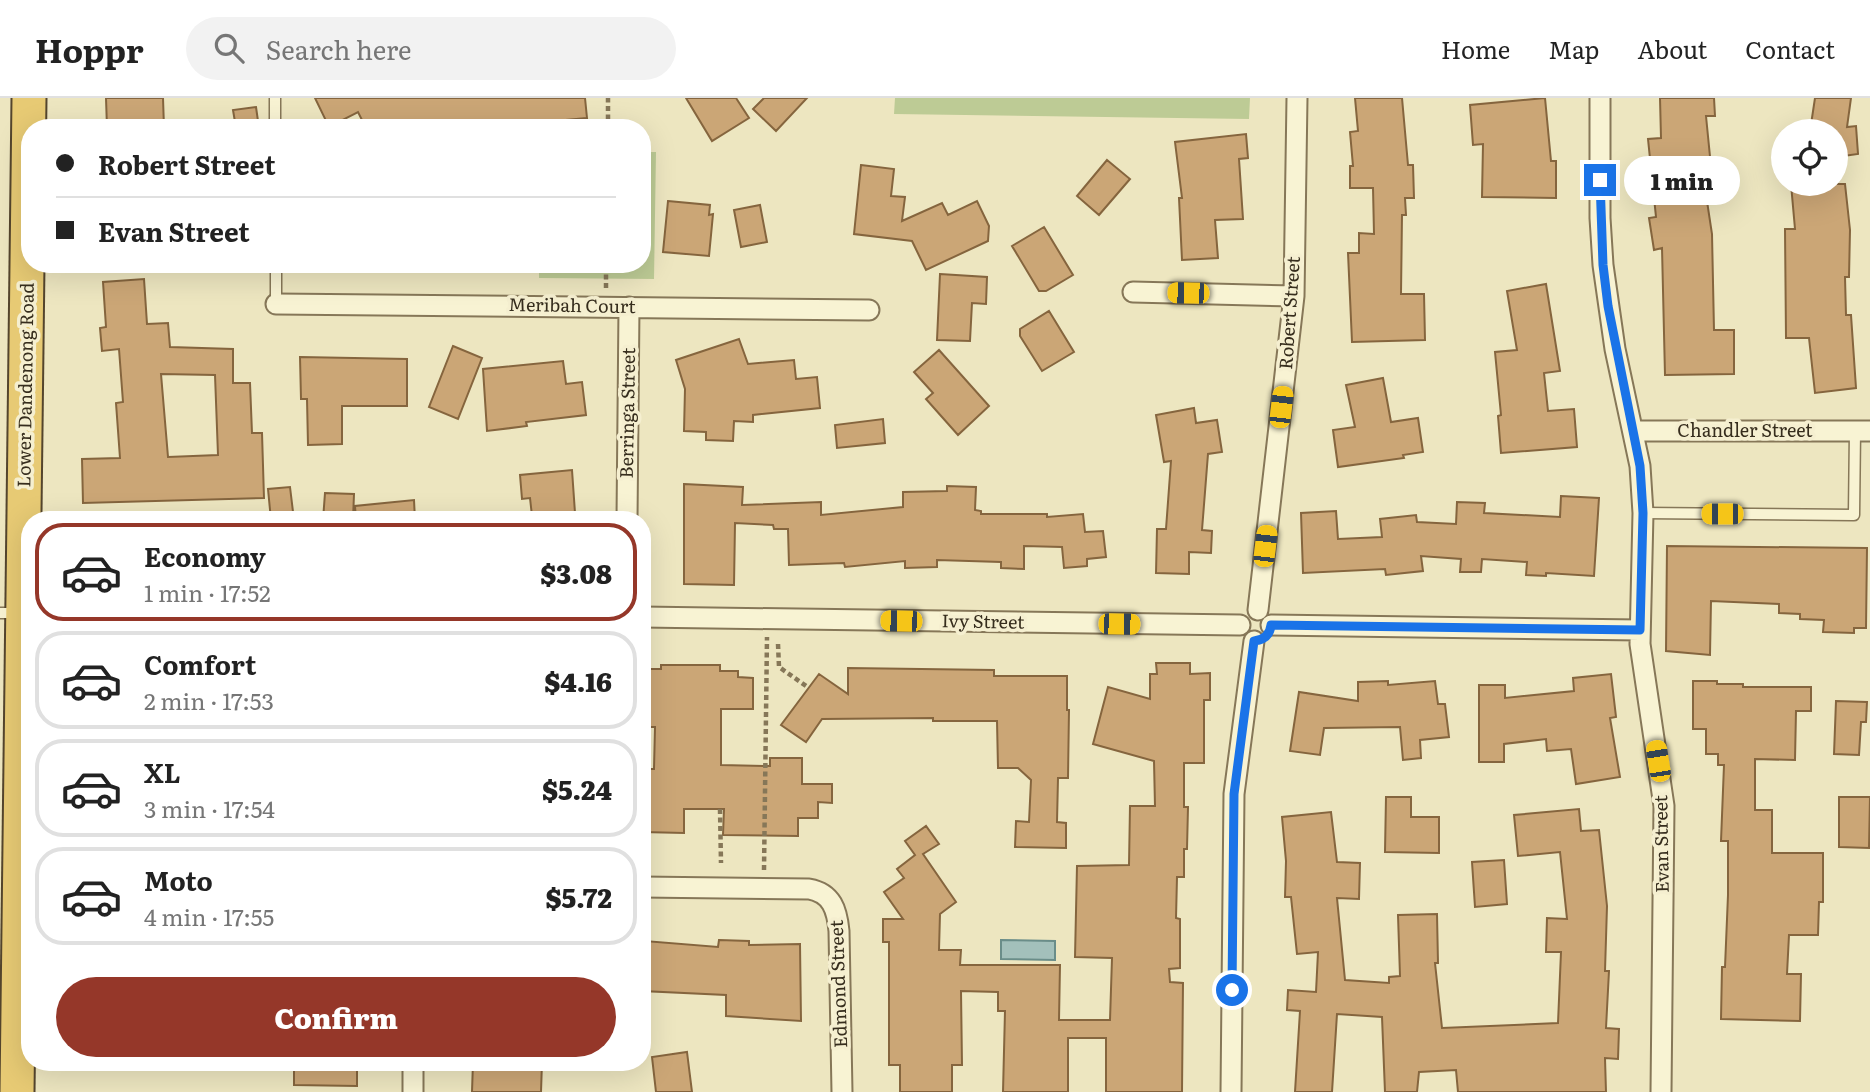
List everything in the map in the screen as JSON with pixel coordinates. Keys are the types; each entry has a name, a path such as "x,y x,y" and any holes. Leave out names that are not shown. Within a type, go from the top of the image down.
{"highway":[{"name":"Lower Dandenong Road","path":"29,98 29,119"},
{"name":"Lower Dandenong Road","path":"21,747 17,613 25,273"},
{"name":"Lower Dandenong Road","path":"17,1092 10,919 21,891"}],"street":[{"name":"Robert Street","path":"1258,610 1294,296 1297,98"},
{"name":"Evan Street","path":"1600,98 1603,265 1615,349 1640,466 1643,513 1640,630 1643,668 1664,806 1661,1092"},
{"path":"1133,292 1294,296"},
{"name":"Meribah Court","path":"276,304 869,310"},
{"name":"Berringa Street","path":"627,511 629,307"},
{"name":"Chandler Street","path":"1634,431 1863,431"},
{"path":"1258,610 1268,617 1271,625 1264,638 1254,641 1246,637 1240,625 1244,615 1258,610"},
{"name":"Ivy Street","path":"651,617 1240,625"},
{"path":"1271,625 1640,630"},
{"path":"1231,1092 1234,794 1254,641"},
{"name":"Edmond Street","path":"651,887 816,890 832,902 837,912 839,931 842,1092"},
{"path":"413,1071 413,1092"}],"lane":[{"path":"275,98 275,119"},
{"path":"276,273 276,304"},
{"name":"Chandler Street","path":"1643,513 1854,515 1863,431"}],"path":[{"path":"608,98 608,119"},
{"path":"764,888 768,619"},
{"path":"778,644 779,667 809,688"},
{"path":"720,809 721,863"}],"green space":[{"path":"895,98 1250,98 1249,119 894,114"},
{"path":"651,152 656,152 654,279 539,278 539,273 651,273"}],"water":[{"path":"1001,940 1055,941 1055,960 1001,959"}],"building":[{"path":"106,98 163,98 164,119 107,119"},
{"path":"315,98 585,98 587,118 362,119 358,112 344,119 325,119"},
{"path":"686,98 736,98 749,118 712,141"},
{"path":"764,98 807,98 776,131 753,109"},
{"path":"1355,98 1402,98 1408,165 1413,165 1414,198 1405,198 1406,215 1402,215 1401,294 1424,294 1425,340 1352,342 1348,253 1359,253 1359,233 1374,234 1373,188 1350,188 1350,166 1353,166 1350,132 1358,131"},
{"path":"1545,98 1551,161 1556,161 1556,198 1482,197 1483,144 1473,145 1470,105"},
{"path":"1660,98 1714,98 1715,116 1706,116 1713,187 1705,188 1712,234 1714,330 1734,330 1734,374 1665,375 1662,248 1654,250 1649,218 1656,217 1648,139 1661,138"},
{"path":"1815,98 1851,98 1848,120 1812,119"},
{"path":"256,107 258,119 234,119 233,110"},
{"path":"1856,126 1858,154 1848,155 1848,127"},
{"path":"1246,134 1248,158 1239,159 1243,219 1215,220 1218,258 1182,260 1179,198 1182,198 1175,142"},
{"path":"1107,160 1130,179 1099,215 1077,196"},
{"path":"861,165 894,169 891,196 905,197 902,221 942,203 948,215 977,201 989,226 988,241 926,270 912,241 854,234"},
{"path":"1792,196 1846,196 1850,230 1849,277 1845,277 1846,315 1851,315 1856,388 1815,393 1809,338 1786,338 1785,229 1795,229"},
{"path":"668,201 710,205 709,215 713,214 709,256 663,252"},
{"path":"760,205 767,242 741,247 734,210"},
{"path":"1044,227 1073,275 1046,291 1039,291 1012,246"},
{"path":"940,274 987,277 986,304 972,303 970,341 937,340"},
{"path":"144,279 147,324 168,323 170,347 233,349 233,383 250,383 252,433 262,433 264,498 83,503 82,459 120,458 116,403 123,402 119,349 102,351 100,328 106,327 103,282","holes":["161,374 215,375 218,455 168,457"]},
{"path":"1546,284 1560,371 1544,373 1548,411 1574,409 1577,447 1501,453 1498,416 1501,415 1495,352 1517,350 1507,291"},
{"path":"1049,311 1074,352 1042,371 1020,336 1020,329"},
{"path":"739,339 748,364 794,360 796,379 817,377 820,408 753,415 753,422 734,421 733,441 706,440 706,432 684,431 685,389 676,360"},
{"path":"453,346 482,358 458,419 429,407"},
{"path":"939,350 989,406 958,435 926,399 933,393 914,372"},
{"path":"300,357 407,359 407,406 342,406 342,444 308,445 307,399 301,399"},
{"path":"563,361 566,384 582,382 586,415 526,422 527,426 487,431 483,369"},
{"path":"1383,378 1391,422 1418,418 1423,452 1403,455 1404,458 1338,467 1333,430 1355,427 1346,385"},
{"path":"1194,408 1196,423 1217,420 1222,452 1208,454 1202,530 1212,531 1211,553 1189,552 1189,574 1156,573 1157,529 1166,529 1171,461 1164,462 1156,415"},
{"path":"883,419 885,443 837,448 835,425"},
{"path":"572,470 575,511 531,511 530,498 522,499 520,475"},
{"path":"684,484 743,487 742,505 821,502 821,515 903,507 903,492 947,491 947,486 976,487 975,510 981,511 981,514 1047,514 1047,517 1083,514 1085,532 1103,531 1106,557 1087,559 1087,566 1064,568 1062,547 1024,546 1024,569 1001,568 1001,562 937,560 937,567 905,568 905,561 845,567 844,563 789,565 788,529 774,529 773,525 735,523 734,585 684,584"},
{"path":"290,487 293,511 270,511 268,489"},
{"path":"325,493 354,494 353,511 324,511"},
{"path":"1561,496 1599,498 1594,576 1546,573 1546,576 1526,575 1527,562 1482,559 1481,572 1460,572 1461,559 1421,556 1423,571 1386,575 1385,569 1303,573 1301,513 1336,511 1338,539 1382,537 1380,519 1416,515 1417,522 1456,524 1457,502 1485,503 1484,513 1560,517"},
{"path":"414,500 415,511 355,511 355,506"},
{"path":"1667,546 1867,548 1866,628 1854,628 1854,633 1823,632 1824,620 1800,619 1800,614 1779,613 1779,604 1711,601 1710,655 1666,651"},
{"path":"1156,663 1190,663 1190,674 1210,673 1210,700 1204,700 1204,763 1184,763 1184,807 1188,807 1187,849 1184,849 1184,877 1177,877 1176,918 1180,919 1180,968 1169,969 1170,982 1183,983 1182,1092 1106,1092 1106,1038 1068,1038 1068,1092 1003,1092 1005,1011 998,1011 998,992 961,991 962,1065 952,1065 952,1092 900,1092 900,1065 889,1065 889,942 883,942 883,919 903,919 884,892 904,878 897,869 915,855 905,841 926,826 939,844 923,854 956,902 940,914 939,950 961,950 960,965 1060,965 1059,1020 1110,1020 1112,958 1075,957 1077,866 1129,865 1130,806 1155,806 1154,761 1093,744 1108,687 1150,699 1150,674 1157,674"},
{"path":"661,665 720,665 720,671 738,671 738,677 753,678 753,709 721,709 721,765 770,766 770,758 802,758 802,784 832,784 832,803 818,802 818,818 798,818 798,836 723,835 724,809 684,809 684,833 651,832 651,769 654,769 655,727 651,727 651,669 661,669"},
{"path":"848,668 994,670 994,676 1067,676 1068,778 1058,778 1057,822 1066,823 1066,848 1015,847 1016,821 1029,822 1031,780 1018,768 998,768 997,721 933,721 933,718 822,719 806,742 781,725 819,674 848,694"},
{"path":"1611,674 1616,717 1610,718 1620,777 1576,784 1571,749 1547,751 1546,739 1504,744 1504,762 1479,762 1479,685 1505,685 1505,698 1574,691 1573,678"},
{"path":"1388,681 1388,685 1435,681 1438,704 1445,704 1449,737 1420,740 1421,758 1403,760 1400,727 1324,728 1320,755 1290,751 1299,692 1358,701 1358,682"},
{"path":"1693,681 1743,684 1743,687 1811,687 1811,711 1796,711 1795,760 1755,759 1755,810 1772,810 1772,853 1823,853 1823,902 1819,902 1818,935 1789,935 1787,974 1801,974 1800,1021 1721,1019 1728,895 1728,841 1721,841 1724,765 1718,765 1718,754 1706,754 1706,729 1693,729"},
{"path":"1836,701 1867,702 1866,722 1861,722 1859,755 1834,754"},
{"path":"1386,797 1411,797 1411,817 1439,817 1439,853 1385,852"},
{"path":"1839,797 1870,797 1869,848 1839,847"},
{"path":"1579,809 1581,831 1599,830 1607,906 1605,971 1609,971 1606,1028 1619,1029 1618,1059 1605,1058 1606,1092 1458,1092 1456,1070 1419,1072 1417,1092 1385,1092 1382,1017 1337,1014 1332,1092 1295,1092 1300,1011 1287,1010 1288,990 1316,992 1318,952 1297,954 1291,897 1285,897 1286,861 1282,817 1331,812 1337,862 1360,863 1359,899 1337,898 1345,980 1389,983 1389,977 1400,976 1398,915 1437,914 1438,963 1435,963 1442,1028 1558,1023 1561,952 1546,952 1547,918 1567,919 1560,852 1518,856 1514,815"},
{"path":"1504,860 1507,904 1475,907 1472,862"},
{"path":"719,940 749,941 749,945 800,944 801,1021 726,1016 726,995 651,991 651,941 718,947"},
{"path":"687,1052 692,1092 656,1092 652,1057"},
{"path":"294,1071 357,1071 357,1086 294,1085"},
{"path":"473,1071 542,1071 541,1092 472,1092"}],"route":[{"path":"1232,990 1234,794 1254,641 1268,635 1271,625 1640,630 1643,513 1640,466 1608,306 1603,265 1600,180"}]}
